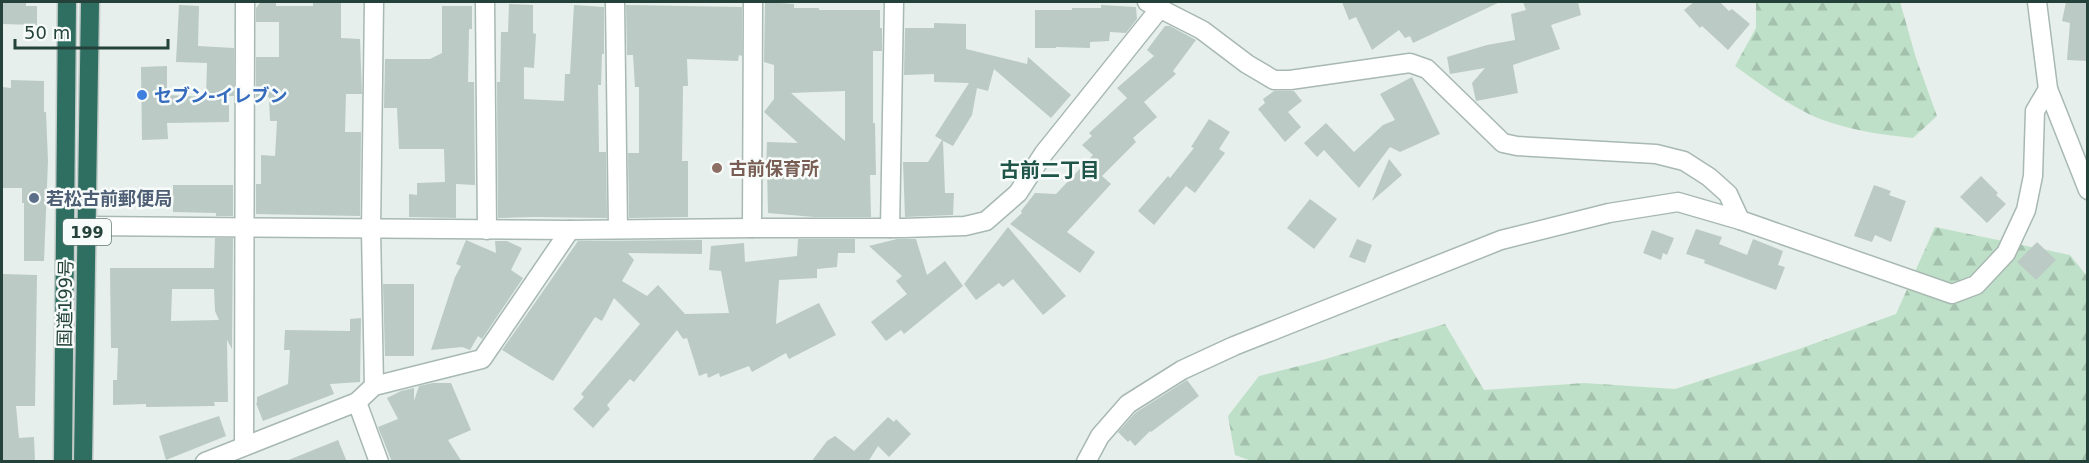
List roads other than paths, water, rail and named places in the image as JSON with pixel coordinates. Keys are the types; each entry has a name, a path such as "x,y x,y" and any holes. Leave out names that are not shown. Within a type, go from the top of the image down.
{"highway":[{"name":"国道199号","path":"63,462 67,2"},
{"name":"国道199号","path":"83,462 90,2"}],"street":[{"path":"244,446 245,2"},
{"path":"374,2 371,230 374,386"},
{"path":"484,2 487,230"},
{"path":"615,2 618,229"},
{"path":"752,228 753,2"},
{"path":"890,228 894,2"},
{"path":"2037,2 2048,89 2088,190"},
{"path":"87,226 371,230 965,226 986,221 1018,193 1044,153 1154,4 1202,30 1247,64 1274,80 1290,80 1410,63 1427,69 1503,143 1516,146 1656,154 1684,161 1709,177 1728,195 1740,220"},
{"path":"1086,462 1100,436 1128,404 1182,370 1234,346 1502,240 1609,213 1678,202 1740,220 1929,288 1952,294 1976,285 2006,253 2026,210 2033,176 2035,111 2048,89"},
{"path":"205,462 357,402 374,386 482,359 570,230"},
{"path":"357,402 379,462"}],"place":[{"name":"セブン-イレブン","path":"142,95"},
{"name":"古前保育所","path":"717,168"},
{"name":"若松古前郵便局","path":"34,198"}],"district":[{"name":"古前二丁目","path":"1050,170"}]}
